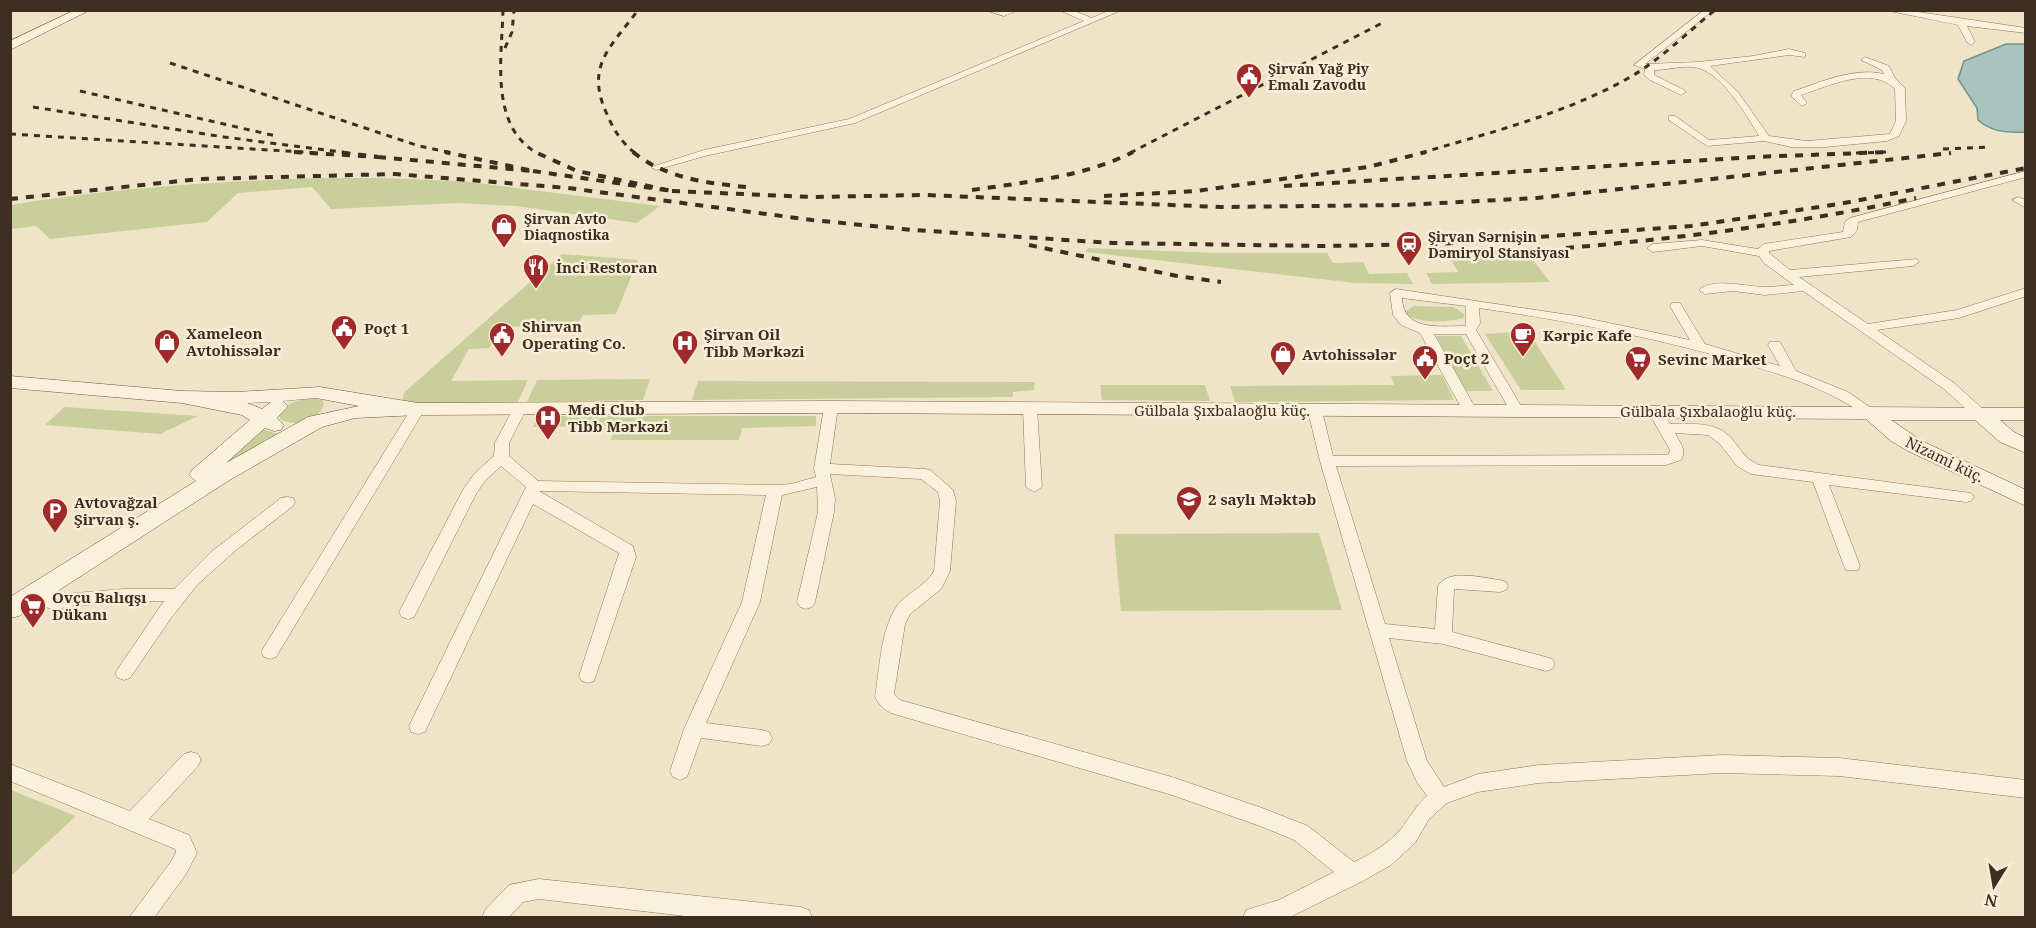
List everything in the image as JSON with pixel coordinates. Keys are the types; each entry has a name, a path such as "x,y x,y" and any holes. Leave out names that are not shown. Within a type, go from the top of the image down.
{"main road":[{"path":"13,43 85,10"},
{"path":"10,382 182,397 237,398 316,393 418,409"},
{"path":"10,609 20,596 201,474 272,417 293,397 316,393 331,398 332,407 315,422 20,596"},
{"path":"182,397 231,405 272,417 288,428 355,412 418,409"},
{"name":"Gülbala Şıxbalaoğlu küç.","path":"418,409 831,407 2025,414"},
{"name":"Nizami küç.","path":"1870,412 1898,436 1915,446 2025,499"},
{"path":"1979,413 2007,437 2025,446"}],"street":[{"path":"989,10 1004,14 1015,10"},
{"path":"1063,10 1092,21"},
{"path":"656,167 686,158 810,133 852,121 1118,10"},
{"path":"1710,10 1638,65 1650,68 1698,65 1753,60 1789,52 1802,55"},
{"path":"1889,10 1937,15 1961,23 2025,31"},
{"path":"1961,23 1971,42"},
{"path":"1672,118 1707,143 1765,138 1798,144 1894,136 1901,121 1900,88 1890,78 1886,68 1865,60"},
{"path":"1698,65 1710,70 1740,100 1765,138"},
{"path":"1650,68 1649,75 1681,92"},
{"path":"1802,103 1796,96 1797,93 1845,78 1869,75 1890,78"},
{"path":"1762,253 1764,248 1846,235 1851,230 1851,222 1854,220 2025,174"},
{"path":"1653,248 1702,243 1762,253 1768,260 1949,386 1979,413"},
{"path":"1788,274 1913,262"},
{"path":"1705,290 1733,287 1765,291 1807,287"},
{"path":"1865,328 1959,314 2025,292"},
{"path":"1470,330 1425,330 1406,322 1399,315 1396,293 1580,320 1700,347 1791,374 1839,392 1870,412"},
{"path":"1470,330 1474,323 1473,303"},
{"path":"1676,306 1700,347"},
{"path":"1425,330 1470,411"},
{"path":"1470,330 1517,411"},
{"path":"1775,345 1791,374"},
{"path":"806,602 826,512 827,499 823,475 831,407"},
{"path":"408,612 469,492 480,477 501,458 502,443 520,408"},
{"path":"1030,408 1034,487"},
{"path":"270,652 418,409"},
{"path":"1315,411 1327,461 1417,761 1424,776 1440,797"},
{"path":"1327,461 1666,460 1676,457 1677,450 1655,411"},
{"path":"1666,429 1707,431 1718,434 1740,463 1756,470 1966,497"},
{"path":"501,458 532,491 627,550 628,557 588,676"},
{"path":"532,491 775,490 791,489 823,475 925,474 945,490 948,501 942,571 935,585 904,609 896,624 884,697 894,706 1172,786 1265,818 1301,832 1354,875"},
{"path":"1819,478 1852,566"},
{"path":"680,771 694,729 751,602 775,490"},
{"path":"418,726 532,491"},
{"path":"124,673 178,595 220,554 287,502"},
{"path":"1443,636 1446,586 1454,582 1500,585"},
{"path":"20,596 52,602 124,595 178,595"},
{"path":"1378,630 1443,636 1546,664"},
{"path":"694,729 762,738"},
{"path":"133,822 191,760"},
{"path":"1254,918 1283,909 1384,858 1408,836 1422,813 1440,797 1478,783 1539,774 1722,764 1839,767 2025,789"},
{"path":"10,772 182,842 186,853 179,867 140,918"},
{"path":"493,918 517,892 539,889 801,918"}],"green space":[{"path":"314,178 461,181 660,206 637,223 516,206 458,203 331,209 312,187 238,193 207,222 50,239 36,226 11,229 11,205 86,194 162,187"},
{"path":"1088,248 1218,253 1327,253 1333,263 1363,262 1369,274 1407,273 1413,284 1355,283 1086,252"},
{"path":"1524,248 1550,282 1432,284 1426,273 1458,272 1446,252"},
{"path":"562,254 638,260 616,314 583,315 577,325 502,327 489,348 469,349 451,381 528,380 518,402 428,404 402,399 404,393 416,382"},
{"path":"1414,306 1454,307 1465,315 1463,318 1450,320 1420,320 1407,315 1406,311"},
{"path":"1528,331 1566,390 1521,390 1485,334"},
{"path":"1436,336 1461,336 1493,391 1466,391"},
{"path":"1442,375 1454,400 1235,402 1230,386 1394,385 1391,376"},
{"path":"650,379 643,400 527,402 537,380"},
{"path":"698,381 1035,382 1034,390 1013,392 1013,397 692,400"},
{"path":"1100,385 1205,385 1210,401 1102,400"},
{"path":"312,398 322,400 324,403 322,409 313,418 292,423 280,419 279,415 289,405"},
{"path":"64,407 198,416 160,434 45,425"},
{"path":"538,416 816,416 816,426 742,428 739,440 611,440 615,426 533,427"},
{"path":"261,429 282,435 206,479"},
{"path":"1319,533 1342,610 1121,611 1114,534"},
{"path":"11,790 76,816 11,876"}],"water":[{"path":"2006,44 2025,44 2025,132 2000,131 1983,124 1978,120 1977,108 1958,79 1964,61"}],"railway":[{"path":"503,10 501,68 505,108 511,126 522,141 537,153"},
{"path":"505,48 512,32 514,10"},
{"path":"635,153 622,140 612,124 600,96 598,81 604,57 638,10"},
{"path":"1421,153 1556,111 1607,89 1654,61 1715,10"},
{"path":"1130,153 1386,21"},
{"path":"170,63 419,146 452,153"},
{"path":"80,91 276,136"},
{"path":"33,107 224,137 349,153"},
{"path":"10,134 318,153"},
{"path":"1943,149 1988,147"},
{"path":"294,152 378,157"},
{"path":"337,152 378,157"},
{"path":"445,152 533,171"},
{"path":"633,152 659,168 686,178 746,187"},
{"path":"972,190 1075,173 1133,152"},
{"path":"1104,196 1196,191 1368,167 1426,152"},
{"path":"1284,186 1754,157 1889,152 1856,153"},
{"path":"537,153 577,171 672,191"},
{"path":"672,191 811,197 925,195 1221,207 1403,205 1537,198 1951,153"},
{"path":"378,157 533,171"},
{"path":"10,199 199,179 395,174 568,188 812,220 913,230 1113,243 1321,246 1440,244 1691,226 1839,204 2026,168"},
{"path":"533,171 672,191"},
{"path":"1566,248 1742,229 1916,198"},
{"path":"1029,245 1177,276 1221,282"}],"place":[{"name":"Şirvan Yağ Piy Emalı Zavodu","path":"1249,99"},
{"name":"Şirvan Avto Diaqnostika","path":"504,249"},
{"name":"Şirvan Sərnişin Dəmiryol Stansiyası","path":"1409,267"},
{"name":"İnci Restoran","path":"536,290"},
{"name":"Poçt 1","path":"344,351"},
{"name":"Shirvan Operating Co.","path":"502,358"},
{"name":"Kərpic Kafe","path":"1523,358"},
{"name":"Xameleon Avtohissələr","path":"167,365"},
{"name":"Şirvan Oil Tibb Mərkəzi","path":"685,366"},
{"name":"Avtohissələr","path":"1283,377"},
{"name":"Poçt 2","path":"1425,381"},
{"name":"Sevinc Market","path":"1638,382"},
{"name":"Medi Club Tibb Mərkəzi","path":"548,441"},
{"name":"2 saylı Məktəb","path":"1189,522"},
{"name":"Avtovağzal Şirvan ş.","path":"55,534"},
{"name":"Ovçu Balıqşı Dükanı","path":"33,629"}]}
